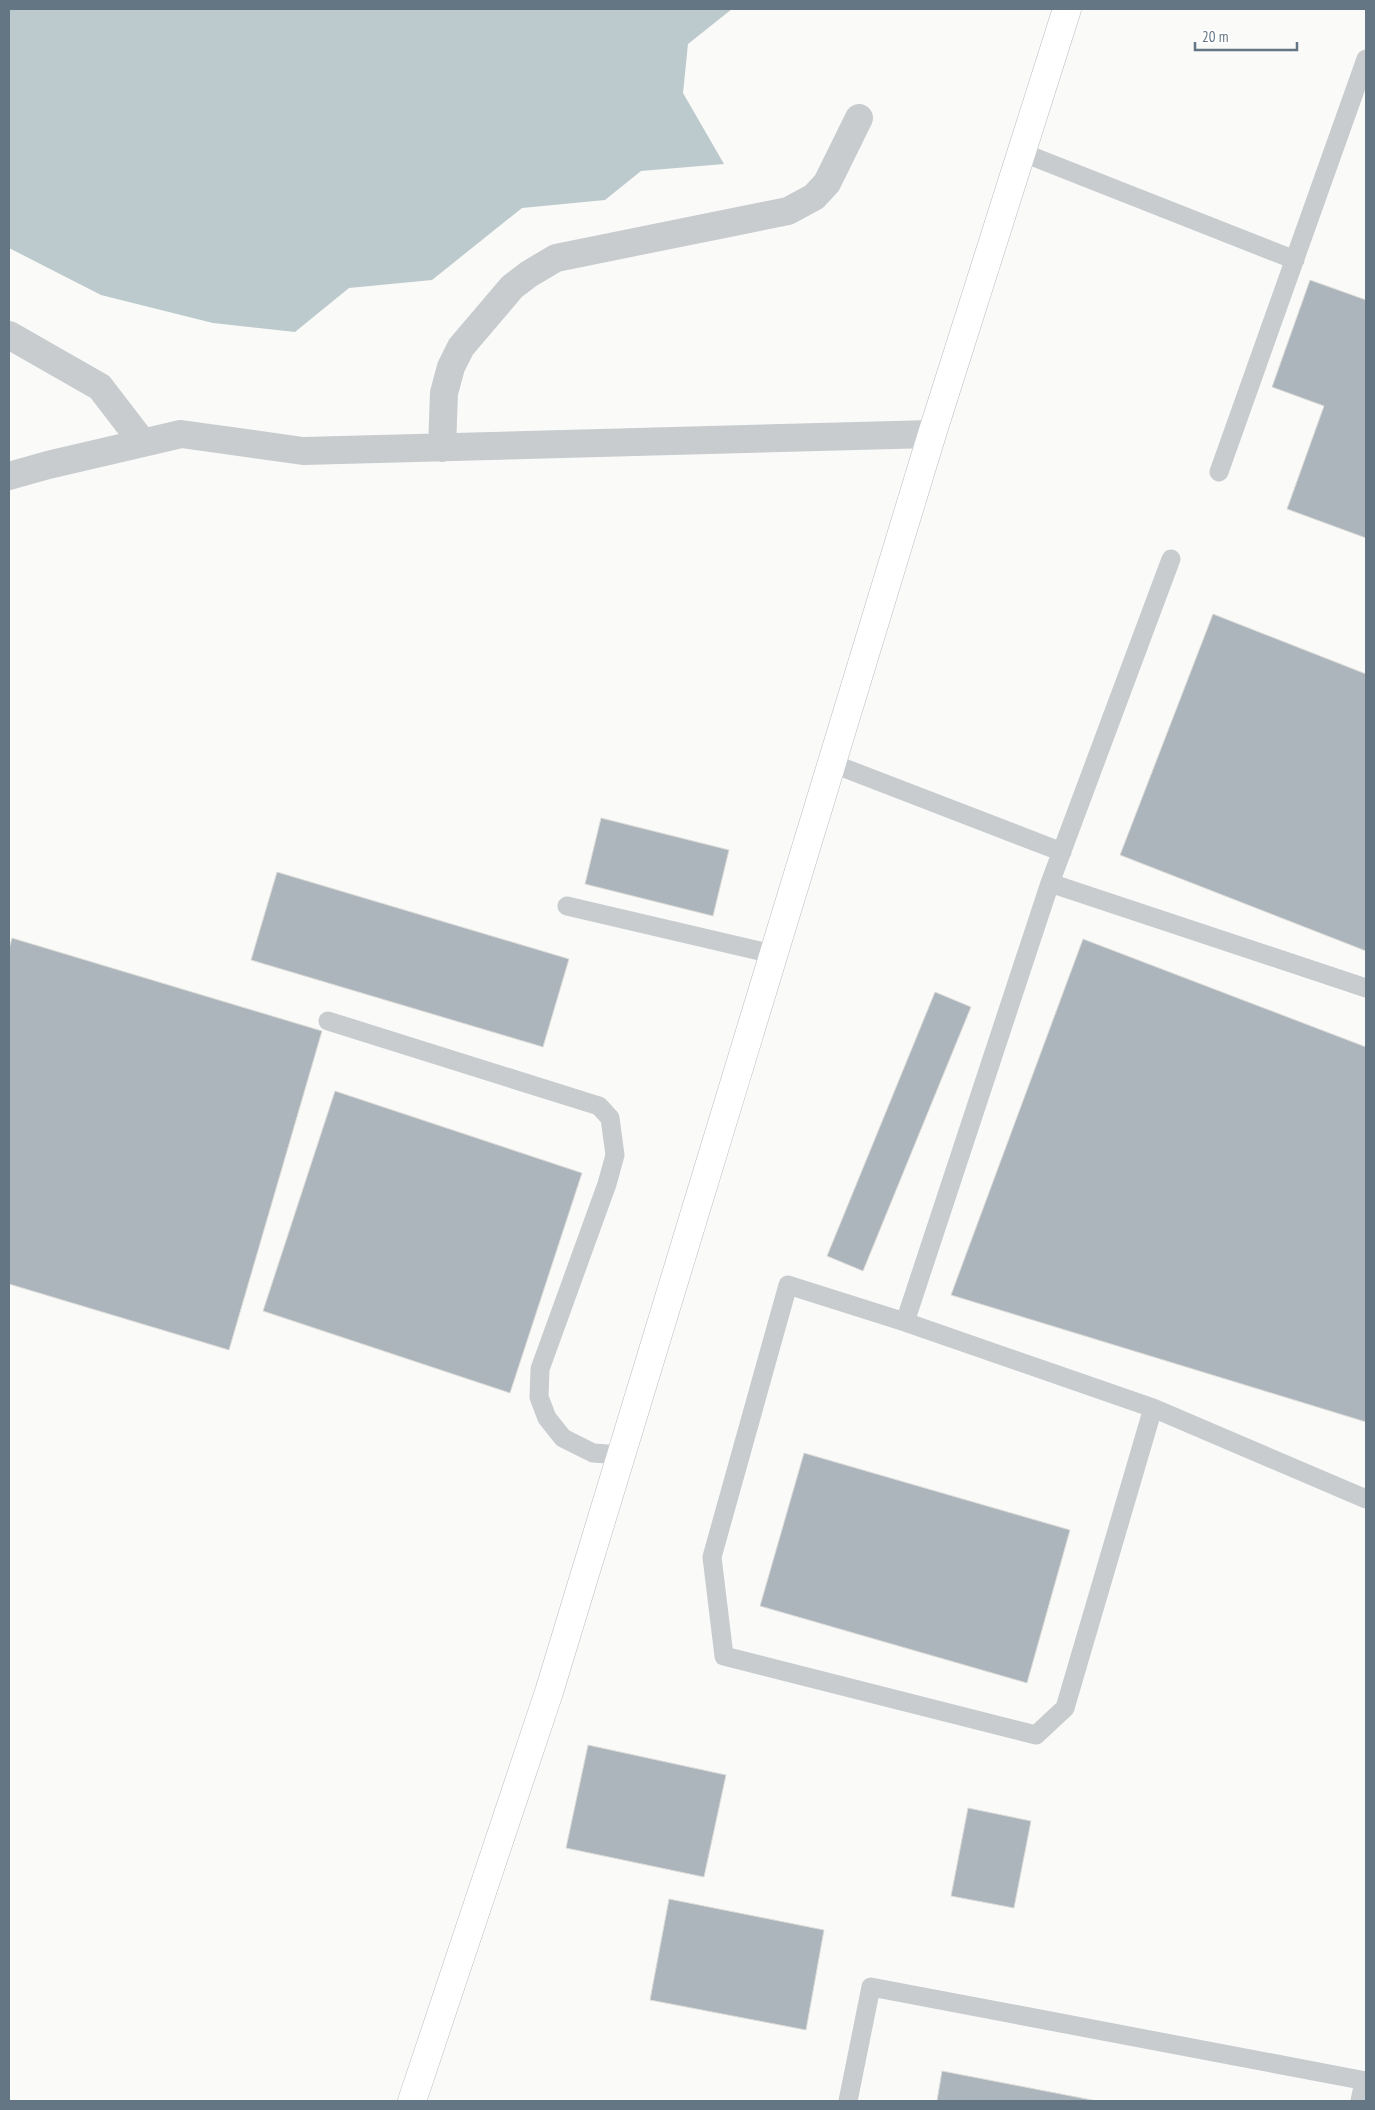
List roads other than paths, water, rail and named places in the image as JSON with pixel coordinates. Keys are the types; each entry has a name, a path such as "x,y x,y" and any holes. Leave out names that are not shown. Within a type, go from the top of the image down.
{"street":[{"path":"412,2101 549,1692 932,434 1067,9"},
{"path":"442,448 444,393 451,367 460,347 512,286 556,258 788,211 814,197 827,183 859,118"},
{"path":"9,335 100,387 143,443"},
{"path":"9,476 181,434 303,451 932,434"}],"lane":[{"path":"1219,472 1366,59"},
{"path":"1021,152 1295,260"},
{"path":"905,1322 1050,883 1171,559"},
{"path":"831,763 1062,852"},
{"path":"1050,883 1366,988"},
{"path":"567,906 774,954"},
{"path":"328,1021 599,1106 610,1118 615,1155 604,1193 540,1370 539,1397 547,1418 563,1438 592,1453 621,1455"},
{"path":"1153,1408 1065,1708 1036,1735 724,1656 712,1557 788,1285 905,1322 1153,1408 1366,1499"},
{"path":"848,2101 871,1987 1365,2081 1360,2101"}]}
